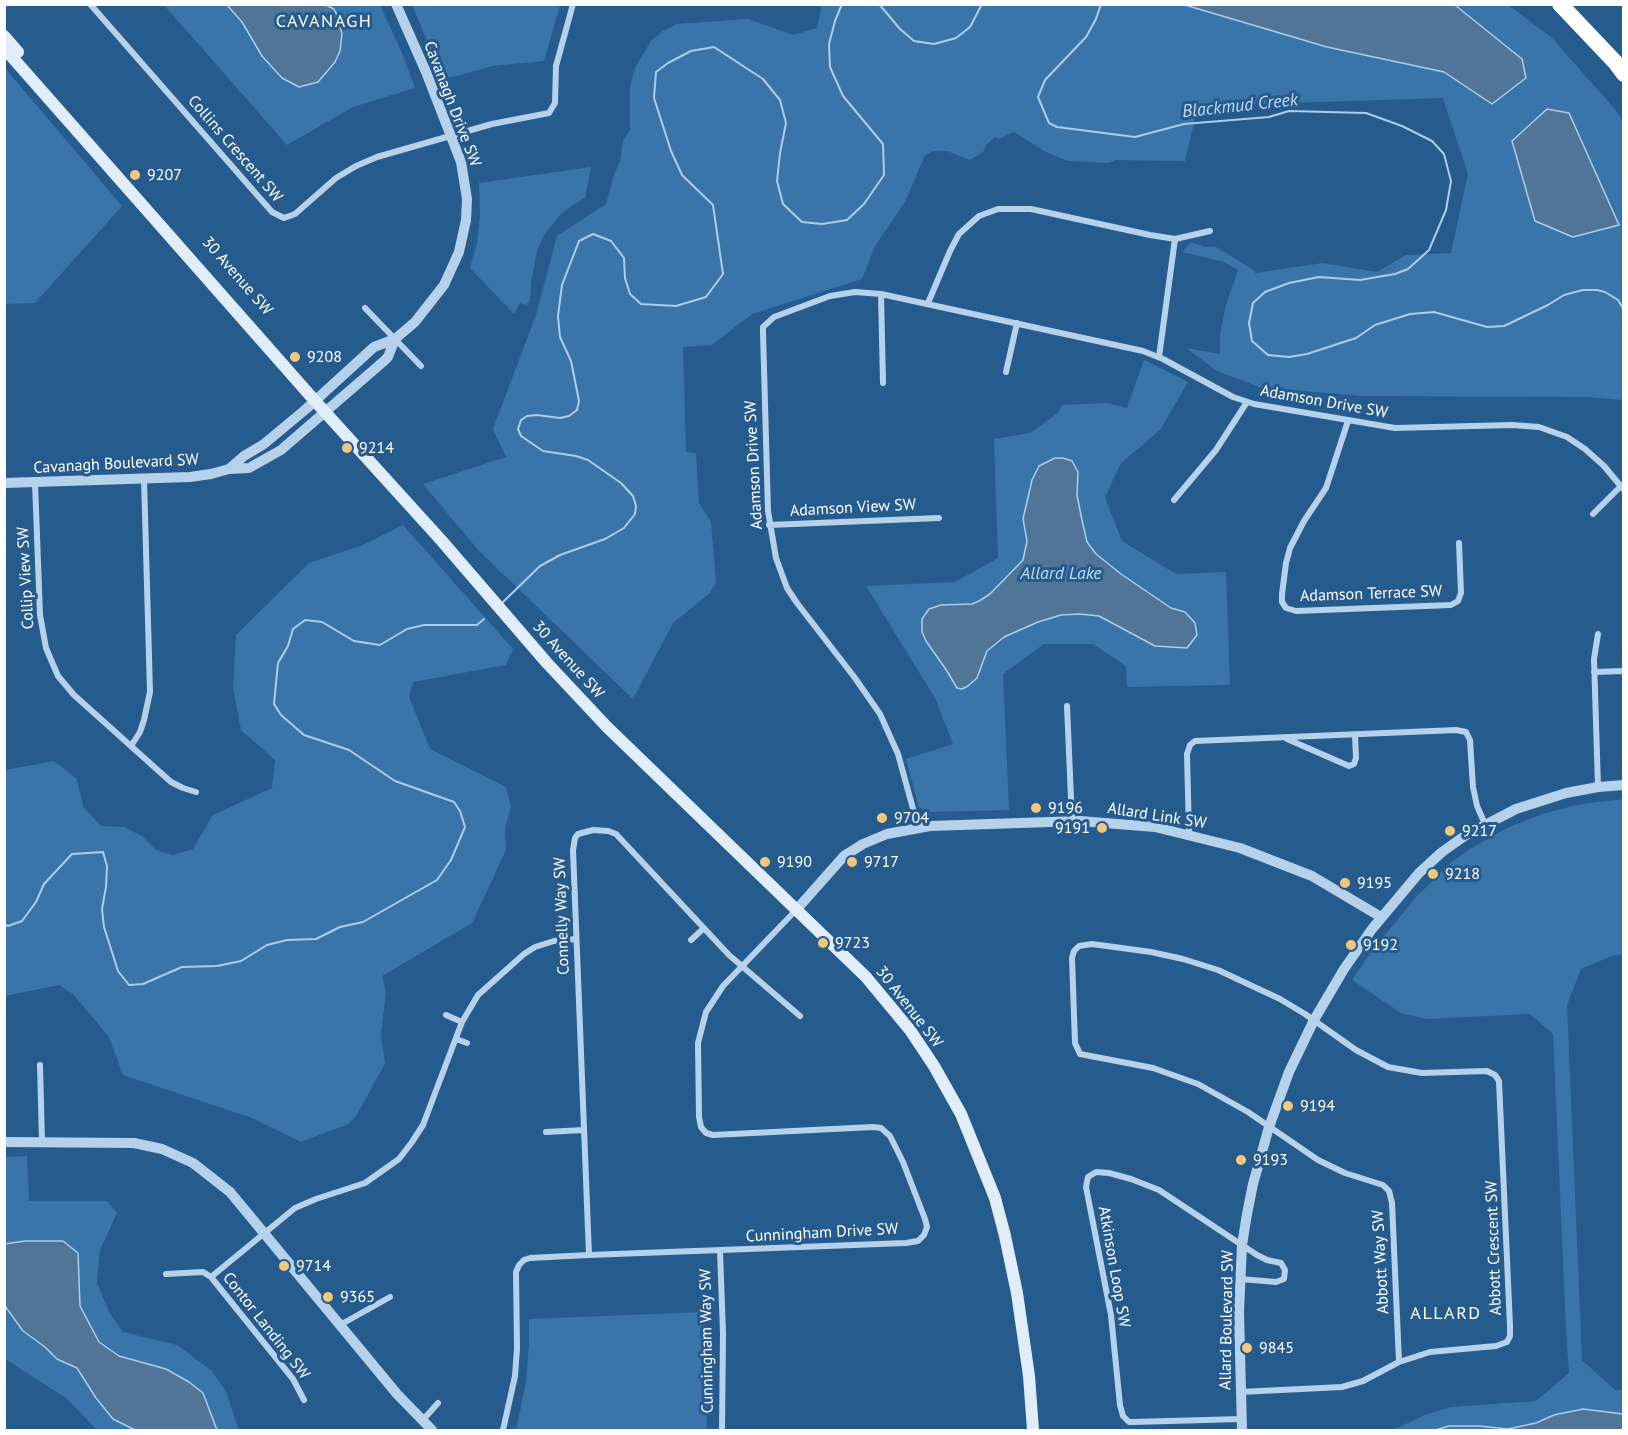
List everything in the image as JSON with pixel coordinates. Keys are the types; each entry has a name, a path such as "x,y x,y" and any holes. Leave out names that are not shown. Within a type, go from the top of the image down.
{"highway":[{"path":"1560,4 1588,32 1623,74"}],"main road":[{"name":"30 Avenue SW","path":"4,36 519,632 608,727 866,977 910,1030 948,1089 973,1140 995,1198 1010,1257 1029,1376 1033,1431"},
{"name":"30 Avenue SW","path":"4,48 318,399"}],"street":[{"name":"Collins Crescent SW","path":"90,4 272,212 280,218 292,216 328,183 356,166 387,153 452,135"},
{"name":"Cavanagh Drive SW","path":"229,469 244,456 264,444 318,399 374,347 395,339 415,322 444,285 459,252 465,227 467,199 461,162 452,135 396,4"},
{"path":"452,135 492,124 545,115 552,111 555,103 555,80 559,54 573,4"},
{"path":"928,303 959,234 979,216 998,209 1031,209 1175,239 1210,231"},
{"path":"1159,357 1175,239"},
{"name":"Adamson Drive SW","path":"918,827 898,754 883,719 866,692 792,595 776,558 769,525 763,327 774,317 820,298 855,292 880,294 1124,346 1159,357 1220,391 1247,402 1395,428 1512,425 1539,427 1567,438 1585,449 1604,466 1622,488 1593,514"},
{"path":"880,294 883,383"},
{"path":"365,308 421,366"},
{"path":"1006,372 1017,323"},
{"name":"Cavanagh Drive SW","path":"327,410 388,357 395,339"},
{"path":"1174,500 1216,450 1247,402"},
{"name":"Cavanagh Boulevard SW","path":"4,483 201,476 229,469 249,468 271,457 327,410"},
{"name":"Adamson Terrace SW","path":"1348,421 1326,488 1304,521 1290,548 1282,594 1282,602 1286,608 1296,611 1451,605 1458,601 1461,593 1459,543"},
{"path":"131,746 144,720 150,692 144,479"},
{"name":"Collip View SW","path":"35,483 40,615 46,648 58,676 66,686 171,782 196,792"},
{"name":"Adamson View SW","path":"769,525 939,518"},
{"path":"1598,634 1594,658 1598,787"},
{"path":"1594,672 1623,671"},
{"path":"1067,706 1072,821"},
{"path":"1189,834 1186,757 1190,745 1198,741 1456,730 1466,732 1470,740 1473,787 1477,806 1485,824"},
{"path":"1284,738 1348,766 1354,764 1356,759 1355,735"},
{"name":"Allard Boulevard SW","path":"1241,1425 1240,1279 1242,1245 1253,1184 1269,1127 1289,1072 1314,1020 1344,969 1381,918 1419,873 1442,852 1485,824 1516,809 1541,800 1598,787 1623,785"},
{"name":"Allard Link SW","path":"798,909 830,871 852,850 875,838 918,827 1072,821 1128,824 1189,834 1257,853 1331,886 1381,918"},
{"name":"Connelly Way SW","path":"589,1255 573,843 578,834 586,831 608,831 616,834 729,955 743,966"},
{"name":"Cunningham Drive SW","path":"503,1431 515,1376 517,1320 515,1279 519,1265 530,1258 912,1242 922,1239 927,1227 926,1219 899,1153 890,1136 881,1128 713,1135 703,1130 699,1117 698,1052 699,1033 706,1012 714,997 798,909"},
{"path":"691,940 704,928"},
{"path":"211,1277 295,1208 365,1183 399,1159 423,1125 462,1022 478,995 524,954 547,942 576,939"},
{"name":"Abbott Crescent SW","path":"1240,1392 1325,1390 1342,1387 1363,1381 1399,1362 1441,1350 1500,1346 1507,1342 1510,1336 1499,1081 1495,1075 1487,1071 1422,1073 1388,1067 1356,1050 1314,1020 1257,987 1218,970 1184,959 1132,948 1092,944 1079,946 1072,954 1075,1042 1080,1054 1137,1064 1184,1078 1223,1097 1269,1127"},
{"path":"743,966 800,1016"},
{"path":"446,1015 462,1022"},
{"path":"456,1039 467,1043"},
{"path":"40,1065 42,1142"},
{"name":"Abbott Way SW","path":"1269,1127 1318,1160 1345,1173 1383,1185 1389,1191 1392,1203 1399,1362"},
{"path":"546,1132 584,1130"},
{"path":"4,1142 120,1141 148,1145 193,1163 230,1191 396,1394 432,1431"},
{"name":"Atkinson Loop SW","path":"1241,1425 1129,1422 1123,1416 1111,1315 1086,1187 1088,1177 1096,1172 1109,1173 1159,1190 1242,1245"},
{"path":"1240,1279 1276,1282 1284,1279 1285,1275 1284,1266 1281,1263 1262,1259 1242,1245"},
{"name":"Cunningham Way SW","path":"720,1251 723,1333 722,1431"},
{"name":"Contor Landing SW","path":"166,1274 203,1272 211,1277 293,1379 304,1400"},
{"path":"340,1325 390,1297"},
{"path":"422,1421 438,1403"}],"shaded area":[{"path":"822,4 1508,5 1551,37 1623,121 1623,400 1587,397 1360,396 1259,387 1217,371 1186,348 1220,354 1220,334 1226,305 1238,270 1224,262 1182,252 1191,242 1205,247 1216,247 1255,273 1323,263 1377,272 1406,255 1451,253 1468,174 1443,98 1198,106 1185,161 1115,160 1109,163 1068,161 1046,152 1014,132 999,139 995,137 986,145 984,151 970,160 947,151 934,151 925,155 905,202 875,246 862,279 752,314 712,345 683,347 686,452 696,453 699,503 711,522 716,582 710,593 673,623 633,699 479,551 423,484 506,457 493,429 536,315 557,236 606,204 620,161 623,141 630,130 630,86 635,68 651,41 663,31 677,24 748,19 793,35 817,28"},
{"path":"164,5 380,5 415,88 353,107 287,145"},
{"path":"412,5 560,5 544,61 492,66 443,78"},
{"path":"4,67 122,206 35,303 5,304"},
{"path":"591,167 585,198 560,215 544,235 537,251 530,301 526,305 520,303 514,314 470,268 477,243 480,215 479,183"},
{"path":"1144,360 1188,382 1160,430 1121,463 1105,497 1122,541 1176,574 1226,572 1230,685 1127,687 1126,666 1093,644 1044,644 1003,674 1009,810 928,812 919,807 906,759 953,744 935,698 866,586 955,582 998,558 994,439 1030,433 1058,413 1062,405 1108,403 1127,408"},
{"path":"403,525 513,649 506,665 413,682 409,697 430,749 506,787 511,807 505,829 506,850 472,923 382,976 386,992 381,1035 385,1063 357,1115 348,1124 301,1142 252,1118 123,1075 109,1037 73,994 59,985 5,996 5,770 54,761 76,778 84,808 101,826 124,827 142,836 156,850 173,855 193,849 213,815 272,788 275,760 241,730 233,687 236,635 309,563 361,546"},
{"path":"1623,799 1623,955 1614,955 1581,969 1567,1005 1582,1360 1615,1390 1623,1390 1623,1430 1393,1430 1425,1415 1451,1407 1536,1401 1569,1373 1553,1034 1530,1014 1426,1019 1401,1013 1352,980 1372,951 1417,896 1453,861 1470,849 1507,828 1542,814 1581,804"},
{"path":"27,1156 29,1201 107,1201 117,1213 100,1250 97,1283 109,1312 123,1332 177,1345 212,1371 226,1392 239,1430 97,1430 66,1398 5,1359 4,1157"},
{"path":"705,1312 707,1430 516,1430 526,1383 529,1319"}],"water":[{"path":"227,5 326,5 334,9 342,34 340,51 335,62 318,82 299,87 282,78 262,56 242,22"},
{"path":"1185,5 1455,5 1522,59 1526,78 1492,104 1444,72 1327,47"},
{"path":"1547,109 1569,113 1619,225 1573,237 1535,221 1512,141"},
{"name":"Allard Lake","path":"1055,458 1072,461 1078,472 1077,495 1082,520 1087,542 1096,554 1171,608 1185,612 1195,623 1197,635 1187,648 1155,646 1099,616 1061,615 1004,637 987,651 977,678 962,689 957,688 926,641 922,632 922,619 929,609 941,605 972,604 979,601 990,594 1023,560 1027,541 1023,519 1032,480 1039,466"},
{"path":"25,1241 63,1241 78,1253 80,1306 99,1342 119,1356 166,1369 189,1382 203,1393 217,1430 135,1430 113,1419 77,1368 57,1359 23,1331 5,1306 4,1244"},
{"path":"1583,1409 1623,1414 1623,1430 1436,1430 1449,1426 1508,1429"}],"waterway":[{"name":"Blackmud Creek","path":"502,603 540,566 560,555 605,539 624,528 635,514 636,506 633,496 621,483 588,460 543,451 521,436 518,429 521,420 527,416 560,418 569,416 577,410 579,401 571,361 560,337 558,316 562,285 579,241 593,234 611,241 624,258 625,278 630,294 641,304 676,306 706,297 723,274 713,205 682,175 671,151 654,98 656,72 691,51 714,47 763,79 780,100 786,123 777,181 783,204 802,222 822,224 847,220 864,204 884,175 883,144 843,96 830,67 829,44 842,4"},
{"name":"Blackmud Creek","path":"879,4 900,29 914,41 934,44 956,38 970,27 982,4"},
{"name":"Blackmud Creek","path":"1101,4 1086,37 1045,80 1038,97 1049,123 1057,127 1135,137 1184,124 1269,117 1289,111 1366,113 1402,126 1432,141 1444,154 1451,181 1446,210 1429,250 1408,269 1395,274 1360,280 1319,277 1289,283 1265,292 1253,303 1249,323 1252,341 1268,355 1289,357 1307,354 1356,338 1375,325 1410,314 1434,312 1487,327 1504,326 1564,295 1583,290 1605,292 1618,300 1624,310"},
{"name":"Blackmud Creek","path":"4,924 8,926 22,921 36,902 44,884 72,854 103,852 107,866 102,909 104,927 118,971 129,985 143,984 182,967 217,966 241,961 267,945 287,940 316,939 340,927 363,922 437,880 451,860 465,827 460,811 454,802 395,781 349,750 304,735 281,715 274,704 278,663 288,646 293,629 305,620 322,622 354,641 380,645 407,629 424,625 477,625 484,619"}],"place":[{"name":"9207","path":"135,175"},
{"name":"9208","path":"295,357"},
{"name":"9214","path":"347,448"},
{"name":"9196","path":"1036,808"},
{"name":"9704","path":"882,818"},
{"name":"9191","path":"1102,828"},
{"name":"9217","path":"1450,831"},
{"name":"9190","path":"765,862"},
{"name":"9717","path":"852,862"},
{"name":"9218","path":"1433,874"},
{"name":"9195","path":"1345,883"},
{"name":"9723","path":"823,943"},
{"name":"9192","path":"1351,945"},
{"name":"9194","path":"1288,1106"},
{"name":"9193","path":"1241,1160"},
{"name":"9714","path":"284,1266"},
{"name":"9365","path":"328,1297"},
{"name":"9845","path":"1247,1348"}],"district":[{"name":"CAVANAGH","path":"324,22"},
{"name":"ALLARD","path":"1446,1314"}]}
